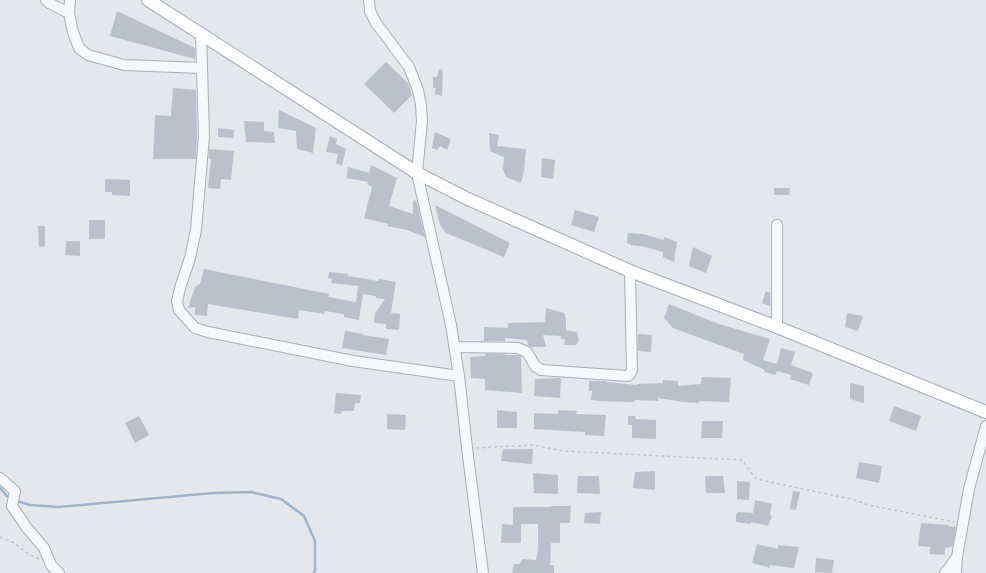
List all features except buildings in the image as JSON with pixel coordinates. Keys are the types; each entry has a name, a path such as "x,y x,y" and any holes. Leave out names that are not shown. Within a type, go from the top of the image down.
{"main road":[{"path":"148,0 417,173 468,199 630,271 777,327 986,412"}],"street":[{"path":"46,0 69,13"},
{"path":"70,0 69,13 73,32 79,48 88,55 124,65 202,68"},
{"path":"369,0 370,12 376,23 409,67 418,90 421,105 422,121 417,173 455,348 483,573"},
{"path":"201,34 204,136 196,230 190,258 177,301 179,310 195,328 208,332 353,361 459,376"},
{"path":"777,225 777,327"},
{"path":"455,348 518,348 527,352 535,366 541,370 628,376 632,370 630,271"},
{"path":"956,573 957,557 968,488 986,426"},
{"path":"0,478 15,491 12,506 27,528 44,548 51,565 58,573"},
{"path":"946,573 957,557"}],"path":[{"path":"467,448 533,445 564,451 742,460 756,479 851,498 868,505 962,524"},
{"path":"0,537 14,544 30,555 51,565"}],"waterway":[{"path":"0,488 7,496"},
{"path":"20,502 30,505 59,507 213,493 251,492 281,499 304,516 315,541 314,573"}]}
